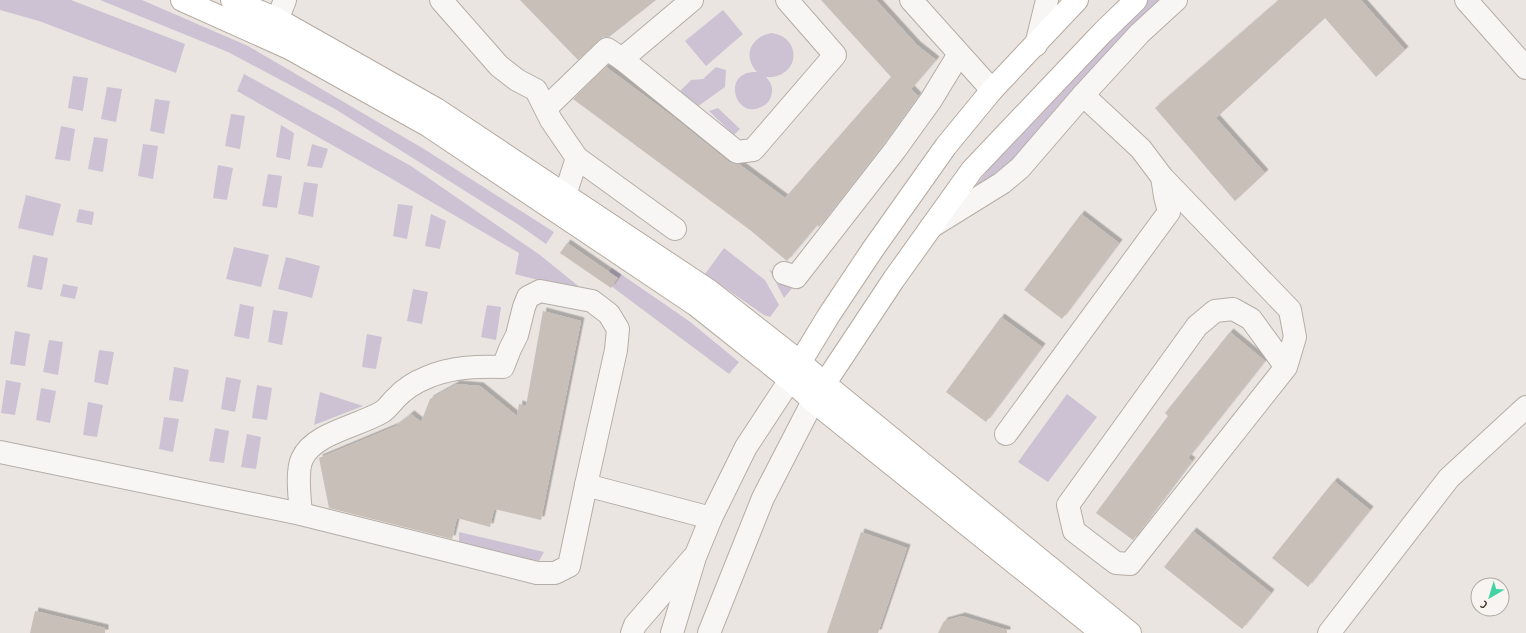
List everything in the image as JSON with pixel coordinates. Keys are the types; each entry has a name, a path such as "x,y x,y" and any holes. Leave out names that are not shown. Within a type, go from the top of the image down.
{"main road":[{"path":"182,0 289,48 429,126 795,371"},
{"path":"232,0 281,9 436,109 708,290 819,393 1102,633"},
{"path":"795,371 829,315 873,249 946,146 992,90 1077,0"},
{"path":"819,393 894,279 972,170 1097,37 1136,0"},
{"path":"819,393 1130,633"}],"street":[{"path":"441,0 499,66 517,80 536,90 551,120 577,158 675,230"},
{"path":"622,59 692,0"},
{"path":"546,108 607,49 622,59 737,152 753,150 835,55 787,0"},
{"path":"911,0 992,90"},
{"path":"1036,45 1047,0"},
{"path":"931,227 1002,183 1020,168 1083,95 1140,33 1176,0"},
{"path":"1466,0 1526,68"},
{"path":"270,39 281,9"},
{"path":"784,273 796,277 895,150 931,100 959,54"},
{"path":"1083,95 1141,149 1162,177 1290,310 1295,337 1286,367 1130,564 1116,563 1074,531 1068,504 1197,326 1215,310 1233,309 1251,319 1286,367"},
{"path":"565,195 577,158"},
{"path":"1006,434 1169,212 1162,177"},
{"path":"0,452 301,514 537,573 555,574 569,566 616,350 618,329 608,314 592,302 540,291 528,297 517,336 503,367 482,366 448,370 428,376 413,383 384,411 328,436 312,445 302,459 298,485 301,514"},
{"path":"672,633 698,552 711,518 746,447 795,371"},
{"path":"709,633 763,498 819,393"},
{"path":"1329,633 1449,478 1526,408"},
{"path":"586,485 711,518"},
{"path":"632,633 635,625 698,552"}],"shaded area":[{"path":"0,0 71,0 185,44 176,73 39,21 0,10"},
{"path":"100,0 142,0 248,46 424,149 554,232 546,244 519,225 335,109 228,52"},
{"path":"1144,0 1168,0 1007,168 972,190 1021,130"},
{"path":"723,10 743,34 706,66 685,41"},
{"path":"772,33 782,36 789,42 793,50 791,65 785,72 777,76 766,77 771,83 772,93 770,100 766,104 752,109 744,107 738,101 735,94 735,86 739,78 746,73 757,72 752,66 750,60 751,48 754,42 759,38"},
{"path":"716,67 726,70 725,87 697,107 679,92 691,80 703,79"},
{"path":"244,74 411,166 540,255 587,293 515,274 519,253 237,91"},
{"path":"73,76 88,78 83,111 68,108"},
{"path":"107,87 122,89 116,122 101,119"},
{"path":"155,99 170,101 164,134 150,131"},
{"path":"718,108 740,129 734,135 709,111"},
{"path":"231,114 245,116 240,149 225,146"},
{"path":"281,125 294,133 290,160 276,157"},
{"path":"61,126 75,129 70,161 55,159"},
{"path":"94,137 108,139 103,172 88,169"},
{"path":"143,144 158,146 153,179 138,176"},
{"path":"312,144 328,149 322,168 307,166"},
{"path":"218,165 233,168 227,200 213,198"},
{"path":"268,174 282,176 277,208 262,206"},
{"path":"304,182 318,184 313,217 298,214"},
{"path":"26,195 61,204 53,236 18,228"},
{"path":"398,204 413,206 407,239 393,236"},
{"path":"79,209 94,212 92,225 76,222"},
{"path":"431,214 446,221 440,249 425,246"},
{"path":"234,247 269,255 261,287 226,279"},
{"path":"724,248 765,280 779,305 770,317 764,315 705,274"},
{"path":"33,255 48,258 42,290 27,287"},
{"path":"286,257 320,266 312,298 278,289"},
{"path":"612,268 689,321 739,362 729,374 603,280"},
{"path":"769,269 793,287 784,298"},
{"path":"63,284 78,287 75,299 60,296"},
{"path":"413,289 428,292 422,324 407,321"},
{"path":"240,304 254,307 249,339 234,336"},
{"path":"487,305 501,307 496,340 481,337"},
{"path":"273,310 288,312 282,345 268,342"},
{"path":"15,331 30,334 25,366 10,364"},
{"path":"367,334 382,337 376,369 362,367"},
{"path":"49,340 63,342 58,375 43,372"},
{"path":"99,350 114,352 108,385 94,382"},
{"path":"174,367 189,370 183,402 169,400"},
{"path":"226,377 241,380 235,412 221,409"},
{"path":"6,380 21,383 15,415 1,413"},
{"path":"257,385 272,388 267,420 252,418"},
{"path":"41,388 56,391 50,423 36,420"},
{"path":"320,392 363,406 314,425"},
{"path":"1067,394 1097,417 1048,482 1018,462"},
{"path":"88,402 103,405 97,437 83,435"},
{"path":"164,417 179,419 173,452 159,449"},
{"path":"215,428 229,431 224,463 209,461"},
{"path":"247,434 261,437 256,469 241,467"},
{"path":"459,532 544,552 538,563 459,545"}],"building":[{"path":"520,0 656,0 609,37 603,37 599,40 578,60"},
{"path":"821,0 876,0 917,45 936,60 911,89 918,96 885,142 819,227 817,225 787,261 750,230 573,99 606,67 672,116 729,162 739,164 785,198 891,77"},
{"path":"1279,0 1361,0 1405,50 1376,77 1325,18 1216,118 1265,173 1235,201 1155,108"},
{"path":"1081,214 1119,243 1062,319 1024,290"},
{"path":"567,243 618,278 611,288 560,253"},
{"path":"543,311 581,321 541,520 494,509 490,527 457,518 452,539 329,508 319,458 396,426 411,414 421,422 430,399 457,384 480,386 517,416 519,404 526,406"},
{"path":"1001,317 1042,347 986,422 946,392"},
{"path":"1230,332 1265,361 1188,458 1192,461 1133,540 1096,513 1168,416 1165,413"},
{"path":"1334,481 1370,510 1308,587 1272,558"},
{"path":"1193,531 1271,593 1242,629 1164,567"},
{"path":"861,532 907,548 878,633 827,633"},
{"path":"35,611 105,628 105,633 30,633"},
{"path":"962,616 1007,630 1007,633 938,633 944,621"}]}
